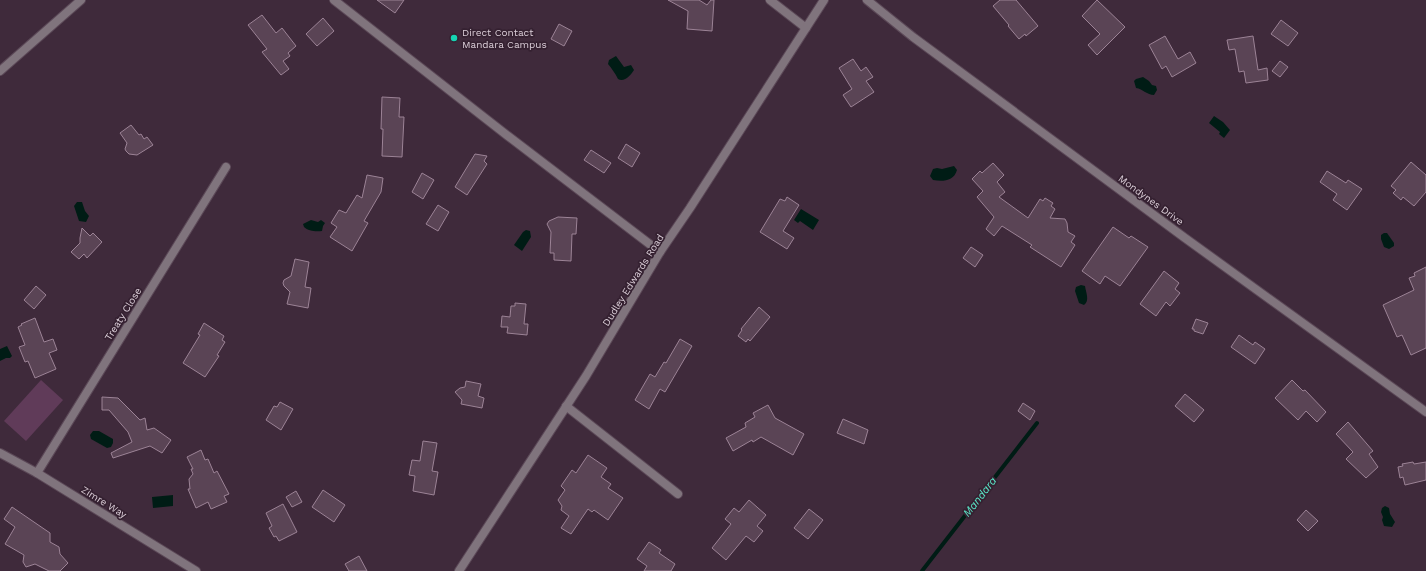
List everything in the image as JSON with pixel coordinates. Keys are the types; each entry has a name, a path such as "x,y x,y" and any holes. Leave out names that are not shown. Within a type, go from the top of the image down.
{"street":[{"path":"0,71 80,0"},
{"path":"334,0 660,252"},
{"path":"770,0 806,28"},
{"name":"Dudley Edwards Road","path":"458,571 566,406 660,252 824,0"},
{"name":"Mondynes Drive","path":"867,0 913,37 1185,238 1426,412"},
{"name":"Treaty Close","path":"37,473 226,167"},
{"path":"566,406 678,494"},
{"name":"Zimre Way","path":"0,453 37,473 196,571"}],"shaded area":[{"path":"616,56 624,67 631,65 634,70 623,80 618,79 608,64 609,60"},
{"path":"1143,77 1152,85 1156,86 1157,90 1154,95 1136,88 1134,81"},
{"path":"1214,116 1223,122 1230,130 1224,138 1219,134 1220,132 1209,123"},
{"path":"954,166 957,170 956,174 951,179 941,181 933,180 930,176 933,169 942,169"},
{"path":"77,202 82,202 85,211 89,216 86,222 79,221 74,206"},
{"path":"801,209 819,220 813,230 800,221 798,223 794,220"},
{"path":"311,220 318,222 321,220 325,223 322,231 312,231 304,227 303,224"},
{"path":"526,230 530,231 531,237 522,251 514,245"},
{"path":"1387,233 1394,243 1394,246 1389,249 1384,247 1381,239 1381,235"},
{"path":"1081,285 1085,286 1087,297 1087,301 1084,305 1079,303 1075,291 1076,287"},
{"path":"7,346 12,356 0,361 0,349"},
{"path":"41,380 63,400 26,441 4,421"},
{"path":"93,431 99,431 113,439 111,447 107,448 91,439 90,435"},
{"path":"173,495 173,506 153,508 152,497"},
{"path":"1385,506 1389,508 1390,514 1395,522 1392,527 1384,526 1382,520 1383,517 1381,512 1382,508"}],"building":[{"path":"377,0 404,0 395,13"},
{"path":"668,0 699,0 707,5 711,0 714,0 712,31 687,29 688,11"},
{"path":"1000,0 1016,0 1038,26 1026,36 1025,34 1019,39 993,6"},
{"path":"1097,0 1125,27 1097,55 1088,45 1100,34 1082,16"},
{"path":"262,15 276,33 282,28 296,46 288,53 290,56 283,61 289,69 281,75 262,52 267,49 248,25"},
{"path":"323,18 334,31 317,46 306,34"},
{"path":"1281,20 1298,33 1288,46 1271,34"},
{"path":"559,24 572,31 564,46 551,39"},
{"path":"1165,36 1178,59 1190,52 1196,63 1172,77 1166,66 1162,69 1149,45"},
{"path":"1253,36 1258,70 1267,68 1268,80 1246,83 1244,71 1239,72 1235,49 1229,50 1227,40"},
{"path":"853,59 861,71 866,67 873,77 866,81 874,92 851,107 843,95 852,89 839,68"},
{"path":"1280,61 1288,67 1280,77 1272,71"},
{"path":"382,97 400,98 399,117 404,117 402,157 382,156"},
{"path":"131,125 139,135 141,134 144,139 147,137 153,145 137,155 129,154 126,151 125,149 127,143 120,133"},
{"path":"626,144 640,153 632,167 618,158"},
{"path":"591,150 611,163 604,173 584,160"},
{"path":"475,154 487,156 484,161 487,164 467,195 455,187"},
{"path":"1411,162 1426,175 1426,192 1414,206 1403,197 1401,200 1393,193 1396,190 1391,186"},
{"path":"993,163 1004,175 997,182 1005,192 999,197 1028,218 1040,199 1043,201 1045,198 1053,203 1051,206 1055,209 1050,218 1065,219 1068,232 1075,236 1071,242 1075,245 1061,267 1030,247 1032,245 1002,226 994,236 986,229 994,217 977,197 983,191 972,179 980,171 982,173"},
{"path":"1327,171 1346,183 1348,180 1362,189 1347,210 1333,200 1337,194 1320,182"},
{"path":"422,173 434,180 423,199 412,192"},
{"path":"367,175 383,178 381,192 364,221 368,223 352,251 330,237 337,227 331,223 339,210 346,213 357,195 362,198"},
{"path":"787,197 799,205 783,231 794,238 787,249 760,232 780,199 785,201"},
{"path":"438,205 449,212 438,231 426,224"},
{"path":"558,217 577,218 576,234 572,234 571,261 554,260 554,253 550,253 551,232 547,224 549,221"},
{"path":"1113,227 1129,238 1131,236 1148,247 1120,286 1105,276 1100,284 1082,271"},
{"path":"82,228 90,236 93,233 102,242 87,258 84,254 79,259 71,252 80,243"},
{"path":"971,247 983,255 975,267 963,258"},
{"path":"295,259 309,262 305,287 311,288 308,308 287,304 290,292 283,283 284,280 291,276"},
{"path":"1426,267 1426,348 1411,355 1402,335 1397,337 1383,305 1414,290 1409,278 1415,276 1414,273"},
{"path":"1164,271 1179,283 1175,289 1180,293 1170,306 1166,302 1156,316 1140,304"},
{"path":"36,286 46,295 34,309 24,300"},
{"path":"515,303 526,304 524,324 528,324 527,335 507,333 508,327 501,327 502,316 510,317 511,306 515,306"},
{"path":"759,307 770,317 750,341 748,339 746,342 738,336 742,330 741,329"},
{"path":"35,318 44,342 53,339 57,350 49,353 56,369 35,378 28,361 25,362 19,347 25,345 18,327 22,325 21,324"},
{"path":"1196,319 1208,323 1203,334 1192,329"},
{"path":"204,323 224,336 222,340 225,342 217,355 219,356 205,377 183,363 200,335 198,334"},
{"path":"1239,335 1253,345 1255,342 1265,349 1255,364 1231,347"},
{"path":"680,339 692,346 665,392 660,389 649,409 635,400 650,374 655,377 664,362 666,363"},
{"path":"1292,380 1303,391 1305,390 1326,412 1317,422 1306,411 1298,420 1275,398"},
{"path":"466,381 481,384 478,396 484,398 482,408 461,404 462,400 455,392 460,388 465,387"},
{"path":"1185,394 1204,410 1194,422 1175,406"},
{"path":"102,397 118,398 140,420 145,418 147,430 154,428 171,440 162,453 150,446 113,458 111,453 132,442 128,432 109,410 102,410"},
{"path":"280,402 293,409 281,430 266,420 274,406 277,407"},
{"path":"1023,403 1035,411 1030,420 1018,411"},
{"path":"768,405 775,418 804,434 793,455 761,437 753,442 752,440 733,451 726,438 746,427 745,423 755,417 753,413"},
{"path":"843,419 868,430 864,444 837,433"},
{"path":"1348,422 1373,451 1369,454 1378,467 1366,478 1346,459 1353,452 1336,434"},
{"path":"423,441 437,443 432,471 438,472 434,495 413,491 415,476 409,475 412,460 420,461"},
{"path":"201,450 205,460 208,459 214,473 217,471 229,494 224,496 227,502 211,509 208,502 196,508 188,489 190,489 189,479 193,474 191,469 193,469 187,457"},
{"path":"588,455 607,468 601,477 611,484 608,488 623,498 608,520 594,510 592,512 588,509 571,534 561,528 569,516 561,510 562,506 558,500 565,490 561,486 572,470 576,473"},
{"path":"1413,462 1414,464 1426,462 1426,480 1405,485 1403,477 1400,478 1398,467 1403,466 1402,464"},
{"path":"323,490 345,505 334,522 312,507"},
{"path":"296,491 302,502 292,507 286,497"},
{"path":"749,500 766,515 757,526 763,531 754,542 746,536 726,560 712,548 731,524 725,519 734,508 739,512"},
{"path":"283,504 297,532 279,541 276,536 274,537 269,528 272,526 266,513"},
{"path":"12,507 50,533 50,542 59,547 60,554 68,563 60,571 49,571 35,564 26,567 23,562 24,555 5,544 15,527 4,519"},
{"path":"809,509 823,520 808,539 794,528"},
{"path":"1306,510 1318,521 1308,531 1297,520"},
{"path":"649,542 661,550 659,553 675,564 671,571 644,571 647,566 637,559"},
{"path":"359,556 367,571 349,571 345,564"}],"waterway":[{"name":"Mandara","path":"922,571 1037,423"}],"place":[{"name":"Direct Contact Mandara Campus","path":"454,38"}]}
